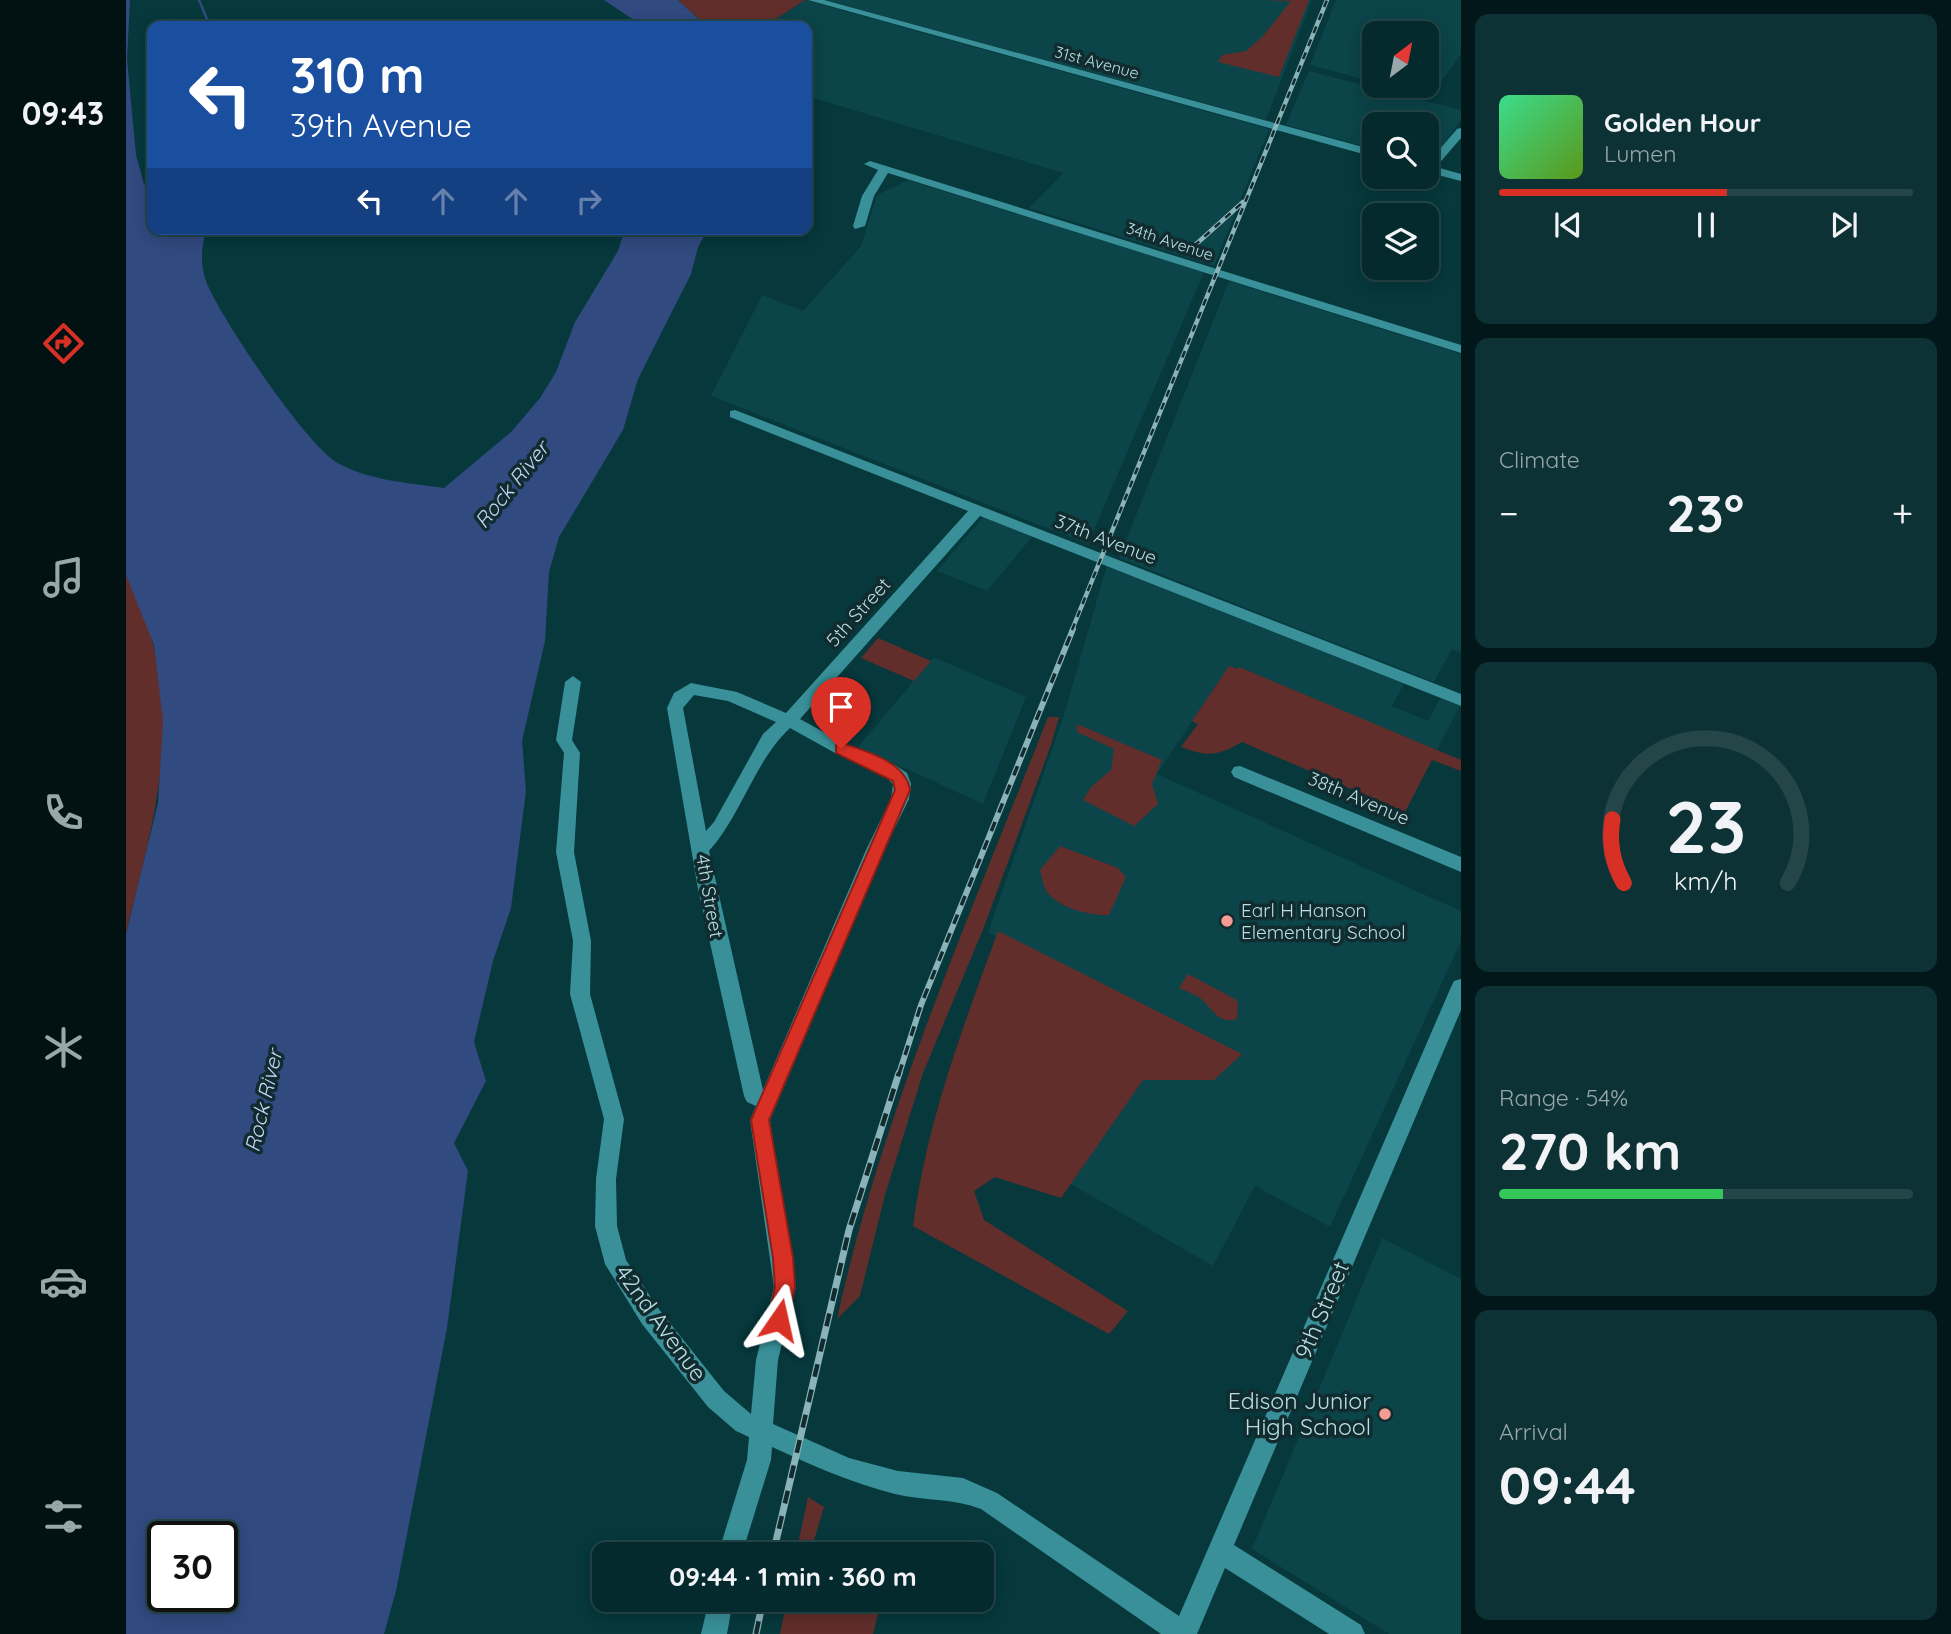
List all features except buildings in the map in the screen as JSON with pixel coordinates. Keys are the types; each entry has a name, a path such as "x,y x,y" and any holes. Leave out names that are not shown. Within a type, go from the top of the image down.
{"street":[{"name":"31st Avenue","path":"813,0 1362,151"},
{"path":"1439,156 1461,131"},
{"name":"34th Avenue","path":"870,164 1461,349"},
{"path":"859,226 868,196 885,168"},
{"path":"1439,172 1461,178"},
{"name":"37th Avenue","path":"735,414 1461,700"},
{"name":"5th Street","path":"701,848 720,827 769,738 978,509"},
{"name":"42nd Avenue","path":"573,682 564,740 572,752 565,852 582,941 580,994 614,1119 606,1180 606,1226 610,1247 632,1292 709,1390 744,1423 860,1472 898,1483 963,1490 989,1500 1184,1634"},
{"name":"4th Street","path":"766,1100 754,1096 707,889 675,708 680,696 691,689 718,692 788,720"},
{"path":"734,1542 759,1460 767,1360 785,1287 783,1258 761,1140 760,1120 766,1100 900,799 901,778 788,720"},
{"name":"38th Avenue","path":"1240,772 1461,865"},
{"name":"9th Street","path":"1184,1634 1461,987"},
{"path":"1219,1550 1352,1634"},
{"path":"714,1634 718,1612"}],"shaded area":[{"path":"678,0 805,0 773,21 701,21"},
{"path":"805,0 1269,129 1214,266 1029,208 1063,173 812,98 812,21 773,21"},
{"path":"825,0 1312,0 1266,120"},
{"path":"1262,0 1309,0 1279,77 1218,62 1222,55 1246,51 1263,36 1291,1"},
{"path":"1336,0 1461,0 1461,54 1439,85 1439,21 1362,21 1362,79 1310,65"},
{"path":"1309,71 1362,85 1362,98 1414,98 1461,110 1461,120 1439,151 1439,112 1362,112 1362,146 1286,125"},
{"path":"908,180 1204,272 1088,544 711,396 762,295 803,311 861,246 877,195"},
{"path":"1229,281 1461,354 1461,653 1452,649 1434,682 1119,558"},
{"path":"983,517 1032,537 987,591 937,571"},
{"path":"1107,565 1404,684 1392,706 1428,721 1440,698 1460,706 1437,750 1229,666 1157,774 1461,911 1461,941 1330,1227 1255,1186 1213,1266 1069,1183 1161,1019 988,932 1064,715"},
{"path":"126,575 153,644 163,717 162,754 152,826 126,933"},
{"path":"878,638 931,661 914,681 861,658"},
{"path":"934,657 1026,697 983,804 858,747"},
{"path":"1229,666 1237,669 1239,667 1461,760 1461,771 1432,760 1405,812 1242,742 1212,754 1181,747 1198,724 1192,721"},
{"path":"1048,717 1059,717 1051,745 984,927 923,1073 885,1195 860,1296 837,1319 878,1165 903,1090 959,939"},
{"path":"1077,724 1162,760 1152,784 1158,804 1134,826 1083,800 1091,787 1111,770 1114,749 1077,732"},
{"path":"1060,846 1118,868 1126,877 1109,915 1075,910 1052,898 1047,892 1040,870"},
{"path":"998,931 1242,1054 1214,1080 1143,1080 1061,1198 995,1177 974,1191 984,1220 1128,1311 1109,1334 913,1226 927,1150 947,1076"},
{"path":"1188,974 1235,999 1238,1003 1237,1019 1224,1020 1200,998 1179,988"},
{"name":"Edison Junior High School","path":"1382,1238 1461,1279 1461,1634 1389,1634 1252,1549"},
{"path":"808,1497 824,1507 814,1542 799,1542"},
{"path":"785,1612 878,1614 873,1634 780,1634"}],"water":[{"name":"Rock River","path":"126,0 130,0 127,59 136,155 147,188 147,235 205,235 202,255 204,275 228,322 305,431 322,450 348,468 388,480 444,488 512,431 540,398 556,372 575,322 618,251 623,235 705,235 698,247 691,274 638,379 623,430 559,537 549,572 545,641 522,741 526,791 511,908 493,961 474,1042 486,1081 454,1143 468,1171 447,1328 396,1591 384,1634 126,1634 126,934 158,803 163,720 154,645 126,575"},
{"path":"604,0 678,0 701,21 636,21"}],"waterway":[{"path":"199,0 208,21"}],"railway":[{"path":"1072,630 1327,0"},
{"path":"1194,246 1243,202"},
{"path":"899,1074 921,1005 1073,629"},
{"path":"776,1542 849,1230 899,1073"},
{"path":"756,1634 761,1612"}],"place":[{"name":"Earl H Hanson Elementary School","path":"1227,921"},
{"name":"Edison Junior High School","path":"1385,1414"}],"route":[{"path":"779,1320 785,1287 783,1258 763,1155 760,1120 766,1100 902,790 901,778 877,764 841,749"}]}
